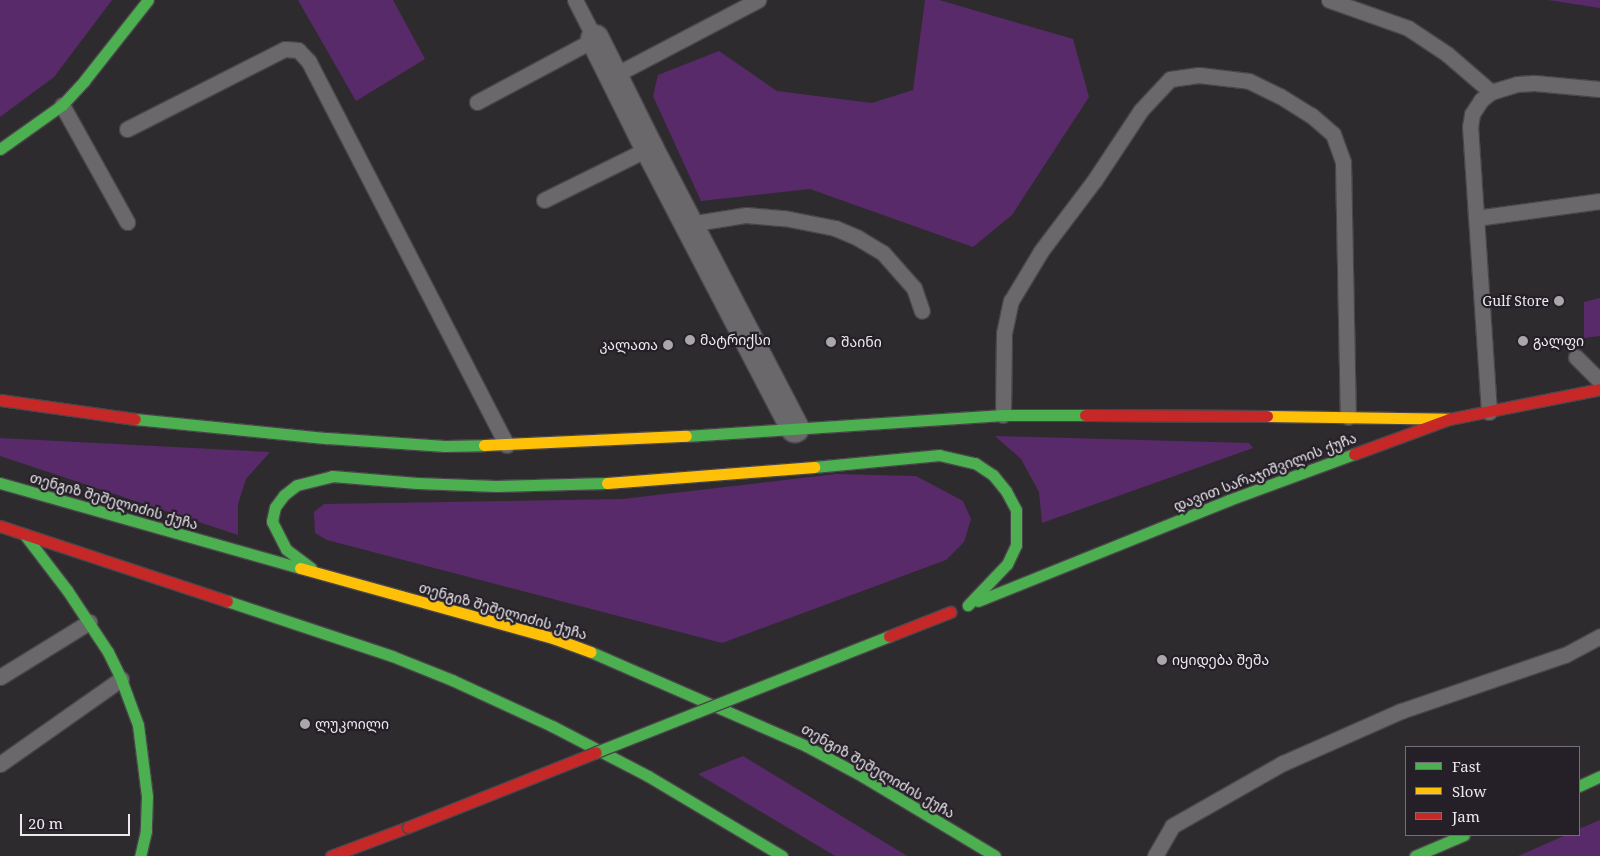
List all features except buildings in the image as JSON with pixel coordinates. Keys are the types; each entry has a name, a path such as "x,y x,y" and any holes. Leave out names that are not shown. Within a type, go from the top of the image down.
{"main road":[{"path":"0,149 62,105 84,81 148,0"},
{"name":"დავით სარაჯიშვილის ქუჩა","path":"330,856 408,827 1229,500 1449,419 1600,390"},
{"path":"0,400 115,417 327,438 445,446 617,441 1003,415 1449,419"},
{"path":"323,576 286,549 272,521 276,507 284,495 297,485 310,480 332,476 416,483 496,486 611,483 789,470 939,455 975,462 993,475 1006,491 1016,510 1016,546 1007,564 994,580 968,605"},
{"name":"თენგიზ შეშელიძის ქუჩა","path":"0,483 323,576 553,638 648,674 806,746 862,776 995,856"},
{"path":"0,526 383,653 452,680 552,726 648,776 782,856"},
{"path":"24,534 89,622 121,679 138,725 147,796 146,831 140,856"},
{"path":"1580,786 1600,776"},
{"path":"1415,856 1462,836"}],"street":[{"path":"595,39 649,148 795,428"}],"lane":[{"path":"477,102 595,39 575,0"},
{"path":"613,76 758,0"},
{"path":"1329,0 1370,17 1408,28 1447,54 1491,92"},
{"path":"126,129 284,49 298,50 309,62 507,445"},
{"path":"1003,415 1004,333 1011,301 1042,251 1094,182 1141,110 1170,79 1198,75 1249,81 1280,96 1312,115 1333,134 1343,162 1348,417"},
{"path":"1489,412 1492,342 1476,218 1470,127 1472,114 1481,100 1491,92 1517,84 1534,83 1600,89"},
{"path":"62,105 127,222"},
{"path":"544,200 649,148"},
{"path":"1476,218 1600,201"},
{"path":"689,224 746,215 784,218 835,228 858,238 883,253 914,288 922,311"},
{"path":"1576,357 1600,381"},
{"path":"0,677 89,622"},
{"path":"1155,856 1172,826 1283,764 1401,712 1566,655 1600,636"},
{"path":"0,764 121,679"}],"shaded area":[{"path":"0,0 112,0 54,77 0,117"},
{"path":"298,0 393,0 425,59 356,101"},
{"path":"925,0 939,0 1073,39 1089,97 1012,215 973,247 810,189 701,201 653,96 658,75 719,51 777,91 872,103 913,90"},
{"path":"1548,0 1600,0 1600,8"},
{"path":"1600,298 1600,336 1584,338 1584,302"},
{"path":"995,436 1249,443 1253,448 1042,523 1039,492 1021,459"},
{"path":"0,438 270,452 246,479 238,504 238,535 0,456"},
{"path":"836,474 916,476 963,501 971,519 964,542 946,560 722,643 327,540 315,533 314,512 324,504 622,499"},
{"path":"743,756 907,856 835,856 698,774"},
{"path":"1600,820 1600,856 1518,856 1564,836 1580,836 1580,829"}],"traffic: fast":[{"path":"0,149 62,105 84,81 148,0"},
{"path":"686,436 1003,415 1085,415"},
{"path":"135,419 327,438 445,446 484,445"},
{"path":"978,601 1229,500 1354,454"},
{"path":"814,467 939,455 975,463 993,475 1006,491 1016,510 1016,545 1007,564 968,605"},
{"path":"311,568 286,549 272,521 275,507 284,495 297,485 332,476 417,483 496,486 607,483"},
{"path":"0,483 300,568"},
{"path":"24,534 67,590 108,652 121,679 138,725 147,796 146,831 140,856"},
{"path":"227,601 392,656 452,680 552,726 648,776 782,856"},
{"path":"596,752 889,636"},
{"path":"591,652 806,746 862,776 995,856"},
{"path":"1580,786 1600,776"},
{"path":"1415,856 1462,836"}],"traffic: slow":[{"path":"1267,416 1449,419"},
{"path":"484,445 686,436"},
{"path":"607,483 814,467"},
{"path":"300,568 553,638 591,652"}],"traffic: jam":[{"path":"1354,454 1449,419 1600,389"},
{"path":"0,400 135,419"},
{"path":"1085,415 1267,416"},
{"path":"0,526 227,601"},
{"path":"889,636 950,612"},
{"path":"408,827 596,752"},
{"path":"331,856 408,827"}],"place":[{"name":"Gulf Store","path":"1559,301"},
{"name":"მატრიქსი","path":"690,340"},
{"name":"გალფი","path":"1523,341"},
{"name":"შაინი","path":"831,342"},
{"name":"კალათა","path":"668,345"},
{"name":"იყიდება შეშა","path":"1162,660"},
{"name":"ლუკოილი","path":"305,724"}]}
